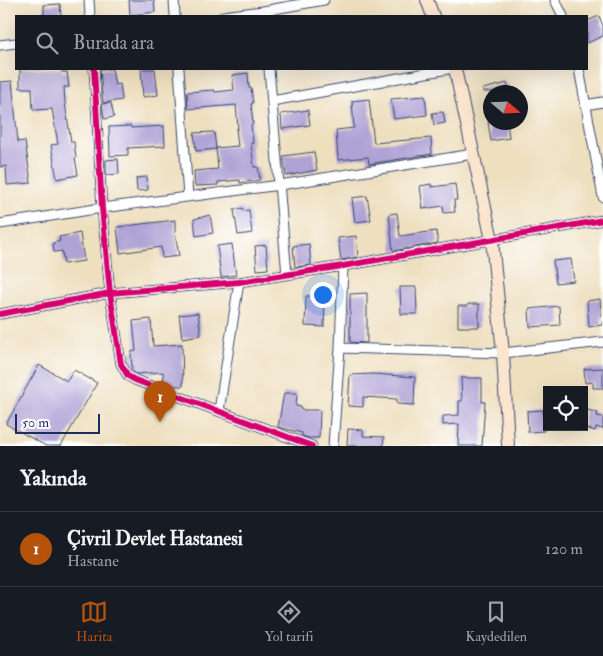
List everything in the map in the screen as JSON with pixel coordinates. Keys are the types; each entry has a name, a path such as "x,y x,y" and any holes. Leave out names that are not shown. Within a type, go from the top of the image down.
{"street":[{"path":"88,0 90,15"},
{"path":"174,0 175,15"},
{"path":"263,0 264,14"},
{"path":"244,15 264,14 324,0"},
{"path":"427,0 434,15"},
{"path":"556,0 563,15"},
{"path":"0,45 15,43"},
{"path":"94,70 102,208 110,294 121,364 128,376 135,380 312,446"},
{"path":"179,70 188,197"},
{"path":"269,70 287,274"},
{"path":"272,101 442,70"},
{"path":"455,70 492,240 504,353 508,446"},
{"path":"579,70 603,197"},
{"path":"585,105 603,102"},
{"path":"0,224 102,208 280,186 473,154"},
{"path":"0,314 110,294 239,282 343,266 603,220"},
{"path":"333,446 340,348 343,266"},
{"path":"219,411 239,282"},
{"path":"340,348 504,353 603,342"}],"building":[{"path":"129,0 154,0 155,12 130,15"},
{"path":"60,4 61,15 44,15 44,5"},
{"path":"599,16 603,26 603,36 588,43 588,21"},
{"path":"20,70 62,70 62,72 67,72 69,87 64,87 65,103 71,142 74,142 78,175 57,179 51,145 58,144 52,109 33,110 32,88 20,88"},
{"path":"100,70 112,70 115,85 120,84 122,100 103,103"},
{"path":"141,70 155,70 158,95 143,97"},
{"path":"248,73 253,103 251,104 253,124 251,125 253,143 251,143 254,167 258,167 260,180 240,183 240,180 218,182 218,185 195,186 194,171 218,169 216,148 238,146 236,105 188,109 187,92 234,90 232,75"},
{"path":"12,81 18,142 25,141 31,183 7,185 6,166 0,167 0,82"},
{"path":"425,96 427,115 394,119 391,99"},
{"path":"369,99 374,143 431,138 432,154 369,164 368,157 338,160 336,130 354,128 352,101"},
{"path":"111,103 114,117 104,119 102,104"},
{"path":"308,110 310,125 282,129 281,114"},
{"path":"443,112 445,123 434,125 432,113"},
{"path":"131,126 131,128 164,126 165,146 128,148 128,155 110,156 109,127"},
{"path":"489,130 508,130 509,138 491,141"},
{"path":"214,132 216,149 196,151 194,133"},
{"path":"314,152 317,170 286,176 283,156"},
{"path":"118,159 119,174 106,175 106,160"},
{"path":"147,177 148,190 137,191 136,178"},
{"path":"431,184 432,187 455,184 457,200 454,200 455,212 444,213 443,206 423,209 420,186"},
{"path":"367,196 371,220 355,222 352,198"},
{"path":"243,208 243,211 249,210 252,233 238,235 234,210"},
{"path":"397,213 400,236 436,231 438,243 393,251 389,214"},
{"path":"210,215 213,233 196,236 194,219"},
{"path":"175,220 179,256 162,258 161,247 120,253 117,227"},
{"path":"80,233 84,261 64,264 62,251 54,252 53,243 60,241 59,237"},
{"path":"356,236 358,257 341,260 338,238"},
{"path":"232,244 236,275 221,277 217,246"},
{"path":"309,244 311,265 295,267 293,246"},
{"path":"266,245 268,269 257,270 255,246"},
{"path":"571,259 574,281 556,283 553,261"},
{"path":"400,287 416,287 417,314 401,314"},
{"path":"367,293 367,343 350,342 350,294"},
{"path":"306,296 317,296 317,299 325,300 324,327 305,326"},
{"path":"600,299 602,325 589,327 587,301"},
{"path":"468,304 479,304 479,327 458,327 458,306 468,306"},
{"path":"559,306 560,325 530,327 529,309"},
{"path":"198,313 201,335 182,338 179,315"},
{"path":"151,319 153,346 182,344 183,386 164,384 163,372 136,374 132,370 131,352 136,351 133,321"},
{"path":"39,365 67,381 74,370 97,383 61,446 46,446 6,424"},
{"path":"603,368 603,388 593,388 593,382 585,383 584,369"},
{"path":"373,374 415,377 414,405 397,404 397,399 363,397 363,407 348,406 350,375"},
{"path":"461,378 482,378 482,402 485,402 482,446 458,446 459,424 443,425 443,416 459,415 459,401 462,401"},
{"path":"284,393 297,393 296,406 301,407 301,410 320,410 319,438 309,438 302,436 302,433 278,427"},
{"path":"543,410 544,431 528,432 527,411"},
{"path":"588,410 598,413 597,416 603,417 603,429 596,427 595,431 588,429"},
{"path":"348,429 363,430 363,436 384,437 383,446 347,446"}],"cycle path":[{"path":"94,70 102,208 110,293 121,364 128,376 135,380 312,446"},
{"path":"0,314 110,293 239,282 343,266 603,220"}],"place":[{"name":"Çivril Devlet Hastanesi","path":"160,422"}]}
